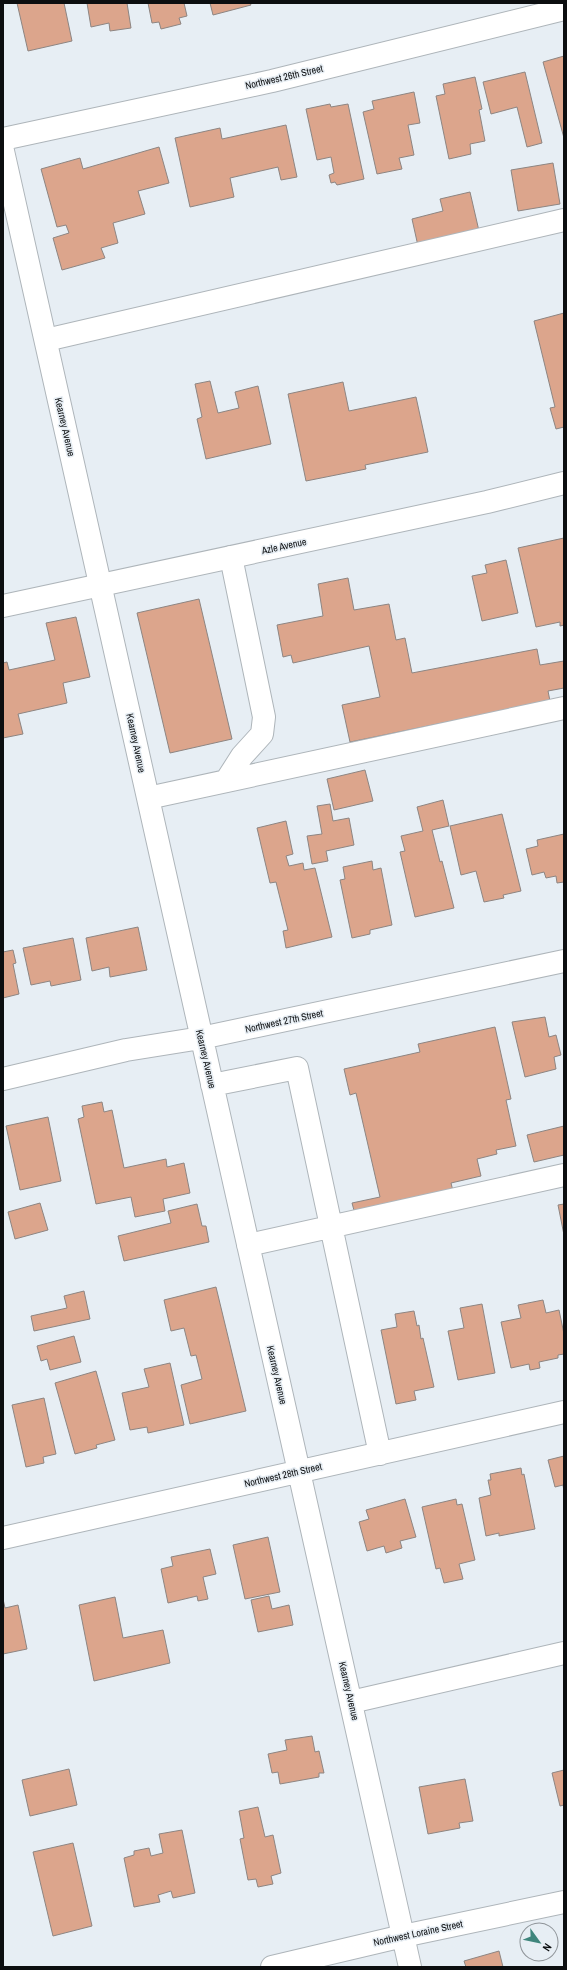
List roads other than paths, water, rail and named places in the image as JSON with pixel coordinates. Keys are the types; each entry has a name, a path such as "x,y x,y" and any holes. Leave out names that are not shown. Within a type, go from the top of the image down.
{"street":[{"name":"Northwest 26th Street","path":"3,138 272,81 564,9"},
{"name":"Kearney Avenue","path":"3,151 410,1967"},
{"path":"46,340 564,220"},
{"name":"Azle Avenue","path":"3,606 487,502 564,483"},
{"path":"226,781 242,756 262,734 264,717 231,557"},
{"path":"148,798 564,708"},
{"name":"Northwest 27th Street","path":"3,1079 126,1050 201,1038 564,962"},
{"path":"212,1085 296,1068 380,1454"},
{"path":"248,1245 564,1175"},
{"name":"Northwest 28th Street","path":"3,1538 564,1412"},
{"path":"351,1702 564,1653"},
{"name":"Northwest Loraine Street","path":"272,1967 403,1936 564,1902"}]}
